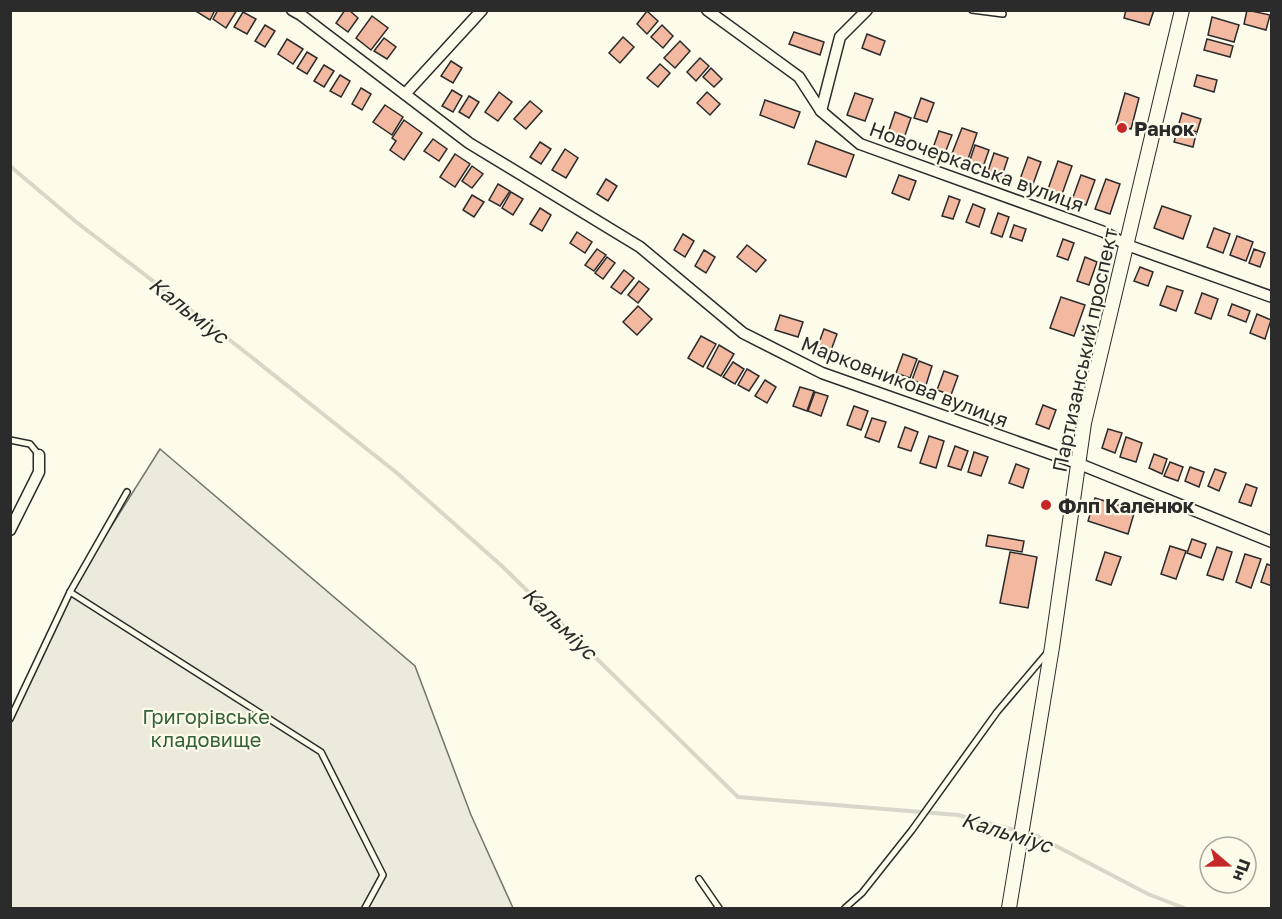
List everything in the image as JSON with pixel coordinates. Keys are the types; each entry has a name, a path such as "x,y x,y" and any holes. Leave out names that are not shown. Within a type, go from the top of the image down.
{"street":[{"name":"Марковникова вулиця","path":"292,10 469,142 640,247 743,333 822,373 1077,463 1272,542"},
{"path":"405,94 482,10"},
{"name":"Новочеркаська вулиця","path":"706,10 799,77 821,111 860,144 1104,232 1127,244 1272,297"},
{"path":"821,111 840,37 867,10"},
{"name":"Партизанський проспект","path":"1009,909 1052,647 1084,423 1182,10"},
{"path":"10,530 39,472 39,455"}],"lane":[{"path":"972,10 1003,14"},
{"path":"10,440 30,444 39,455"},
{"path":"10,718 70,592 127,492"},
{"path":"70,592 321,752 383,875 364,909"},
{"path":"845,909 862,893 912,830 997,712 1052,647"},
{"path":"699,879 719,909"}],"green space":[{"name":"Григорівське кладовище","path":"160,449 415,666 471,815 513,908 11,908 11,719 70,592"}],"building":[{"path":"194,10 215,10 210,20"},
{"path":"218,10 237,10 226,28 213,19"},
{"path":"345,10 349,10 358,18 348,32 336,23"},
{"path":"1126,10 1154,10 1149,25 1124,18"},
{"path":"1247,10 1270,15 1266,30 1244,24"},
{"path":"647,11 658,21 647,34 637,24"},
{"path":"243,12 256,19 247,34 234,27"},
{"path":"372,16 388,28 371,50 356,38"},
{"path":"1212,17 1239,25 1234,42 1208,35"},
{"path":"265,25 275,31 265,47 255,41"},
{"path":"662,25 673,36 663,48 651,37"},
{"path":"794,32 824,42 820,55 789,44"},
{"path":"867,34 885,41 880,55 862,48"},
{"path":"623,37 634,47 620,63 609,53"},
{"path":"384,38 396,47 387,59 374,51"},
{"path":"287,39 303,49 293,64 278,54"},
{"path":"1207,39 1233,46 1230,57 1204,50"},
{"path":"680,41 690,51 675,68 664,58"},
{"path":"307,52 317,58 307,74 297,68"},
{"path":"700,58 709,66 696,81 687,72"},
{"path":"451,61 462,68 453,83 441,76"},
{"path":"660,64 670,73 658,87 647,78"},
{"path":"324,65 334,71 324,87 314,81"},
{"path":"711,68 722,79 714,87 703,77"},
{"path":"340,75 350,81 341,97 330,91"},
{"path":"1197,75 1217,80 1214,92 1194,86"},
{"path":"361,88 371,94 362,110 352,104"},
{"path":"452,90 462,96 453,112 442,106"},
{"path":"499,92 512,102 498,121 485,112"},
{"path":"707,92 720,104 710,115 697,103"},
{"path":"855,93 873,99 865,121 847,115"},
{"path":"1125,93 1139,98 1131,129 1116,125"},
{"path":"469,96 479,102 469,118 459,112"},
{"path":"921,98 934,103 927,122 914,118"},
{"path":"765,100 800,112 794,128 760,115"},
{"path":"530,101 542,111 526,129 514,119"},
{"path":"385,105 403,117 392,135 373,122"},
{"path":"895,112 911,118 904,138 888,133"},
{"path":"1182,113 1201,119 1197,132 1178,127"},
{"path":"404,120 422,133 404,160 390,150 396,141 392,138"},
{"path":"962,128 977,133 967,162 951,156"},
{"path":"1178,129 1196,134 1193,147 1174,142"},
{"path":"939,131 952,135 945,153 933,148"},
{"path":"433,139 447,149 439,161 424,151"},
{"path":"816,141 854,155 846,177 808,164"},
{"path":"540,142 551,149 541,164 530,157"},
{"path":"975,145 989,150 983,167 969,163"},
{"path":"565,149 578,158 566,178 552,170"},
{"path":"994,153 1008,158 1002,176 988,171"},
{"path":"455,154 470,164 455,187 440,177"},
{"path":"1028,157 1041,162 1032,187 1019,182"},
{"path":"1058,161 1072,166 1061,197 1047,192"},
{"path":"472,166 483,174 472,188 462,181"},
{"path":"899,175 916,181 909,200 892,193"},
{"path":"1081,175 1095,180 1086,205 1072,200"},
{"path":"606,179 617,186 608,201 597,194"},
{"path":"1106,179 1120,184 1110,214 1095,209"},
{"path":"498,184 510,191 500,206 489,200"},
{"path":"511,192 523,199 513,215 502,208"},
{"path":"472,195 484,202 474,217 463,210"},
{"path":"949,196 960,200 953,219 942,216"},
{"path":"973,204 985,209 979,227 966,222"},
{"path":"1162,206 1191,216 1183,239 1154,228"},
{"path":"540,208 551,215 542,231 530,224"},
{"path":"998,213 1009,217 1002,237 991,233"},
{"path":"1014,225 1026,229 1022,241 1010,237"},
{"path":"1214,228 1230,234 1223,253 1207,247"},
{"path":"577,232 592,242 585,253 570,243"},
{"path":"683,234 694,241 685,257 674,250"},
{"path":"1237,236 1253,242 1246,261 1230,255"},
{"path":"1063,239 1074,243 1068,260 1057,256"},
{"path":"747,245 766,260 756,272 737,257"},
{"path":"597,249 606,255 594,271 585,265"},
{"path":"1254,249 1265,253 1260,267 1249,263"},
{"path":"704,250 715,257 706,273 695,266"},
{"path":"607,257 615,263 603,279 595,273"},
{"path":"1085,257 1097,262 1089,285 1077,281"},
{"path":"1140,267 1153,272 1148,286 1134,281"},
{"path":"624,270 634,278 621,294 611,287"},
{"path":"639,281 649,289 638,303 628,295"},
{"path":"1167,286 1183,291 1176,311 1160,305"},
{"path":"1202,293 1218,299 1211,319 1195,313"},
{"path":"1061,297 1085,305 1074,336 1050,328"},
{"path":"1232,304 1250,311 1246,322 1228,315"},
{"path":"638,306 652,319 637,335 623,322"},
{"path":"1257,314 1271,320 1265,339 1250,333"},
{"path":"780,315 803,322 798,337 775,330"},
{"path":"824,329 837,334 830,353 817,348"},
{"path":"701,336 716,344 703,367 688,358"},
{"path":"719,345 734,354 721,376 707,368"},
{"path":"903,354 917,359 910,378 896,373"},
{"path":"919,361 932,366 926,385 912,380"},
{"path":"733,362 744,369 735,384 723,377"},
{"path":"747,369 759,376 749,391 738,385"},
{"path":"944,371 958,376 951,395 937,390"},
{"path":"765,380 776,387 767,403 755,396"},
{"path":"800,387 814,391 807,411 793,406"},
{"path":"815,392 828,396 821,416 808,411"},
{"path":"1043,405 1056,410 1049,429 1036,424"},
{"path":"854,406 868,411 861,430 847,425"},
{"path":"872,418 886,422 879,442 865,437"},
{"path":"905,427 918,432 911,451 898,447"},
{"path":"1108,429 1122,433 1115,453 1102,448"},
{"path":"929,436 944,441 936,468 920,463"},
{"path":"1126,437 1142,443 1136,462 1120,457"},
{"path":"955,446 968,451 961,470 948,466"},
{"path":"974,452 988,457 981,476 968,472"},
{"path":"1154,454 1167,459 1162,474 1149,468"},
{"path":"1170,462 1183,467 1178,481 1164,476"},
{"path":"1016,464 1029,469 1023,488 1009,483"},
{"path":"1190,467 1204,472 1199,487 1185,481"},
{"path":"1215,469 1226,473 1219,491 1208,486"},
{"path":"1246,484 1257,488 1251,506 1239,502"},
{"path":"1095,498 1135,510 1128,534 1088,521"},
{"path":"988,535 1024,541 1022,552 986,546"},
{"path":"1192,539 1206,544 1201,558 1187,553"},
{"path":"1170,546 1186,551 1176,579 1161,574"},
{"path":"1217,547 1232,552 1223,580 1207,575"},
{"path":"1010,552 1037,557 1028,608 1000,603"},
{"path":"1105,552 1121,557 1111,585 1096,580"},
{"path":"1245,554 1261,559 1251,588 1236,582"},
{"path":"1267,564 1272,566 1272,586 1261,582"}],"waterway":[{"name":"Кальміус","path":"10,166 75,221 397,473 503,567 738,797 958,815 1018,831"},
{"name":"Кальміус","path":"1025,833 1037,836 1148,894 1184,908"}],"place":[{"name":"Ранок","path":"1122,128"},
{"name":"Флп Каленюк","path":"1046,505"}]}
